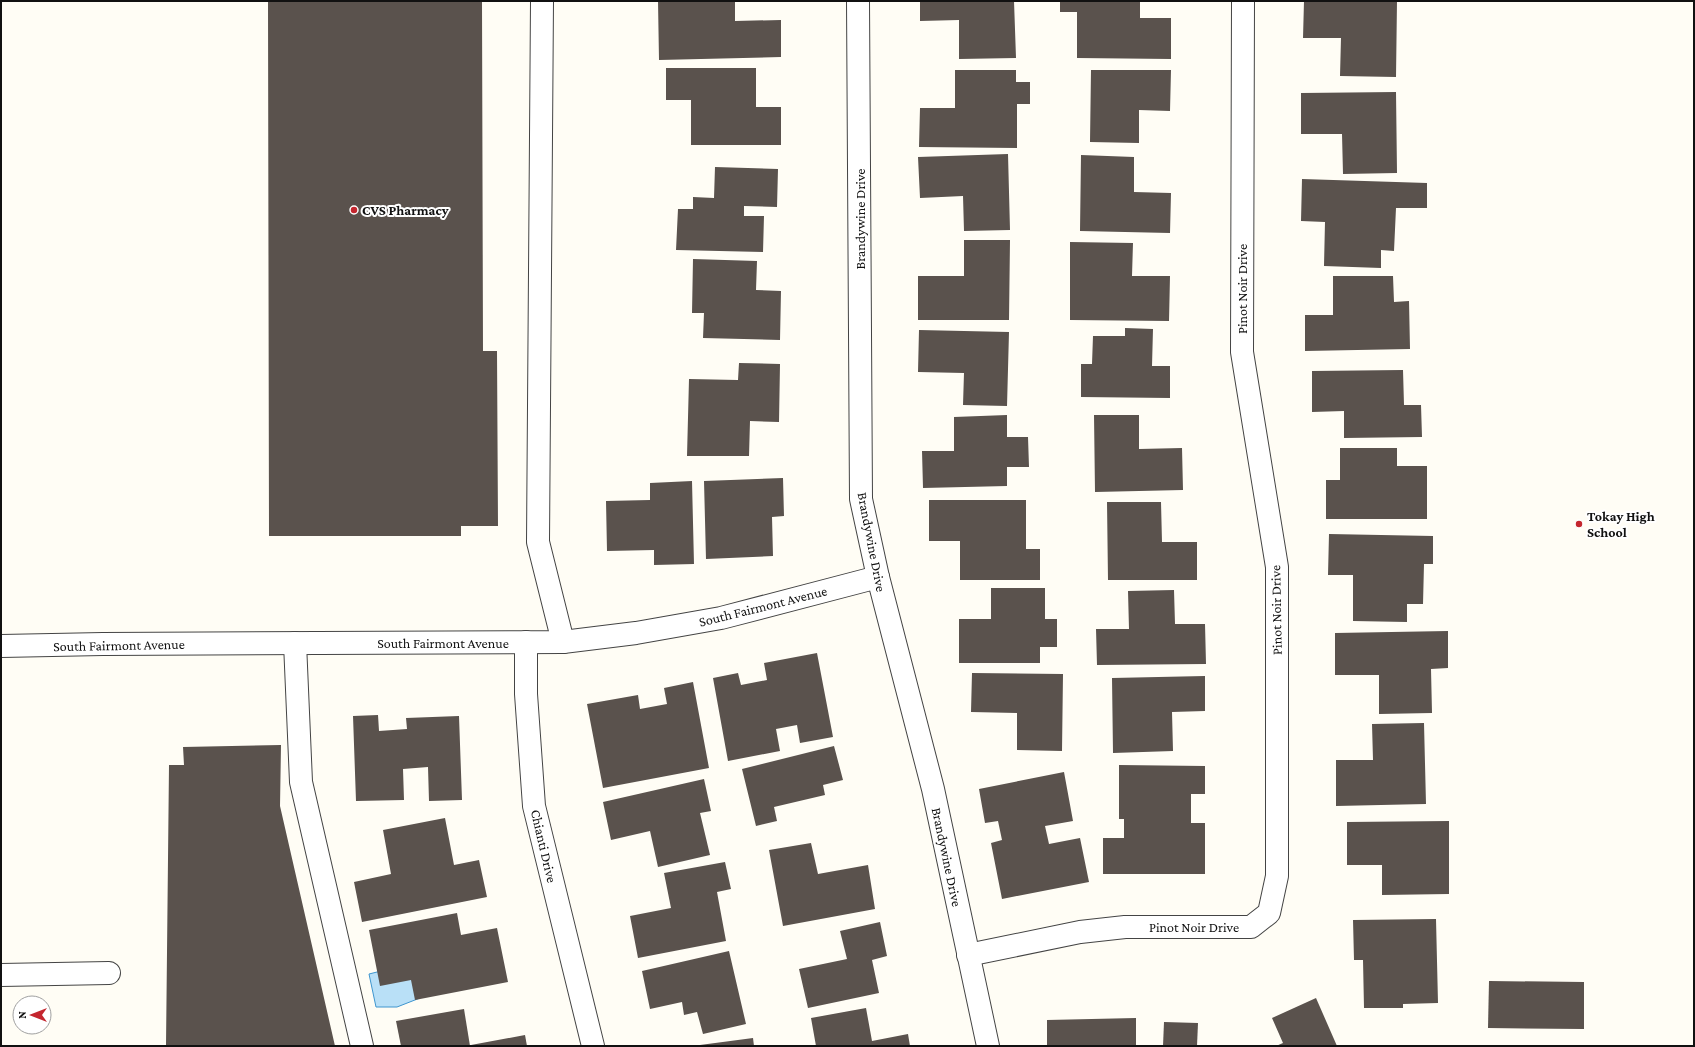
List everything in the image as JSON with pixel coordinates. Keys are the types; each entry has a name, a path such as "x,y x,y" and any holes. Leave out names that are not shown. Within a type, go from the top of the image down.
{"street":[{"path":"542,1 538,542 563,642"},
{"name":"Brandywine Drive","path":"858,1 861,499 878,577 933,789 988,1046"},
{"name":"Pinot Noir Drive","path":"968,954 1080,932 1125,927 1251,927 1269,914 1277,876 1277,567 1242,352 1243,1"},
{"name":"South Fairmont Avenue","path":"1,646 563,642 636,633 721,618 878,577"},
{"name":"Chianti Drive","path":"526,642 526,694 534,806 593,1046"},
{"path":"295,644 301,782 362,1046"},
{"path":"1,975 109,973"}],"water":[{"path":"381,971 410,972 420,998 397,1007 376,1007 369,974"}],"building":[{"path":"268,1 482,1 483,351 497,351 498,526 461,526 461,536 269,536"},
{"path":"658,1 735,2 735,21 781,20 781,57 659,60"},
{"path":"920,1 1014,1 1016,58 959,59 959,20 920,21"},
{"path":"1060,1 1140,1 1140,18 1171,18 1171,59 1077,58 1077,12 1060,12"},
{"path":"1304,1 1397,1 1396,77 1340,76 1341,38 1303,38"},
{"path":"666,68 756,68 756,107 781,107 781,145 691,145 691,100 666,100"},
{"path":"955,70 1016,70 1016,82 1030,82 1030,104 1017,104 1017,148 919,147 920,108 955,108"},
{"path":"1091,70 1171,70 1170,111 1139,110 1139,143 1090,142"},
{"path":"1396,92 1397,173 1343,174 1342,134 1301,134 1301,93"},
{"path":"1008,154 1010,230 964,231 963,196 920,198 918,157"},
{"path":"1081,155 1134,157 1134,192 1171,193 1170,233 1080,231"},
{"path":"715,167 778,169 777,207 744,206 744,216 764,216 763,252 676,250 678,209 693,209 693,197 714,198"},
{"path":"1302,179 1427,183 1427,208 1396,208 1394,251 1381,250 1381,268 1324,266 1325,222 1301,221"},
{"path":"964,240 1010,240 1009,320 918,320 918,276 964,276"},
{"path":"1070,242 1133,243 1132,276 1170,276 1169,321 1070,320"},
{"path":"693,259 757,261 756,290 781,291 780,340 703,338 704,313 692,313"},
{"path":"1333,276 1393,276 1394,302 1409,301 1410,349 1305,351 1305,315 1333,315"},
{"path":"1125,328 1153,329 1152,366 1170,366 1170,398 1081,397 1081,364 1092,364 1093,336 1125,336"},
{"path":"919,330 1009,332 1007,406 963,405 964,373 918,372"},
{"path":"739,363 780,364 779,422 750,421 749,456 687,456 689,379 738,380"},
{"path":"1403,370 1404,405 1421,405 1422,437 1344,438 1344,411 1312,412 1312,371"},
{"path":"1007,415 1007,437 1028,437 1029,467 1007,467 1007,486 923,488 922,451 954,451 954,417"},
{"path":"1094,415 1139,415 1139,449 1182,448 1183,490 1095,492"},
{"path":"1340,448 1397,448 1397,466 1427,466 1427,519 1326,519 1326,480 1340,480"},
{"path":"783,478 784,516 772,517 773,556 706,559 704,481"},
{"path":"692,481 694,564 654,565 654,550 607,551 606,501 650,500 650,483"},
{"path":"929,500 1026,500 1026,549 1040,549 1040,580 960,580 960,541 929,541"},
{"path":"1107,502 1161,502 1162,542 1197,542 1197,580 1108,580"},
{"path":"1329,534 1433,536 1433,564 1424,564 1423,604 1407,604 1407,622 1353,621 1353,575 1328,575"},
{"path":"991,588 1045,588 1045,619 1057,619 1057,647 1040,647 1040,663 959,663 959,619 991,619"},
{"path":"1174,590 1175,624 1205,624 1206,664 1097,665 1096,629 1129,629 1128,591"},
{"path":"1448,631 1448,668 1431,669 1432,713 1379,714 1379,675 1335,675 1335,633"},
{"path":"817,653 833,737 800,743 797,725 776,729 780,751 728,761 713,678 738,673 741,685 767,680 764,663"},
{"path":"972,673 1063,674 1062,751 1017,750 1017,713 971,712"},
{"path":"1205,676 1205,711 1172,712 1173,751 1113,753 1112,678"},
{"path":"693,682 709,768 603,788 587,704 638,695 640,709 667,704 664,688"},
{"path":"378,715 379,731 407,729 406,718 459,716 462,800 429,801 428,767 403,769 404,800 356,801 353,716"},
{"path":"1424,723 1426,804 1336,806 1336,760 1373,760 1372,724"},
{"path":"281,745 280,806 335,1046 166,1046 169,765 184,765 183,747"},
{"path":"834,746 843,780 823,785 825,795 774,807 777,821 756,826 742,769"},
{"path":"1119,765 1205,766 1205,794 1191,794 1191,823 1205,823 1205,874 1103,874 1103,838 1124,838 1124,819 1119,819"},
{"path":"1064,772 1073,821 1045,826 1049,844 1080,838 1089,882 1002,899 991,843 1002,840 998,821 985,823 979,789"},
{"path":"704,779 711,811 700,813 710,855 658,867 650,831 611,840 603,802"},
{"path":"445,818 454,865 479,860 487,897 362,922 354,882 391,874 383,830"},
{"path":"1449,821 1449,894 1382,895 1382,865 1347,865 1347,822"},
{"path":"811,843 818,874 868,865 875,909 783,926 769,850"},
{"path":"725,862 731,889 717,892 726,941 638,958 630,916 671,908 664,873"},
{"path":"457,913 461,935 497,928 508,982 415,1000 411,980 380,986 369,930"},
{"path":"1436,919 1438,1003 1403,1004 1403,1008 1364,1008 1363,960 1354,960 1353,920"},
{"path":"880,922 887,956 872,960 879,993 808,1008 799,969 847,959 840,931"},
{"path":"729,951 746,1024 703,1034 697,1012 684,1015 682,1002 650,1009 642,971"},
{"path":"1489,981 1584,982 1584,1029 1488,1028"},
{"path":"1316,998 1337,1046 1276,1046 1283,1043 1272,1018"},
{"path":"866,1008 872,1041 908,1034 910,1046 816,1046 811,1018"},
{"path":"464,1009 470,1046 401,1046 396,1021"},
{"path":"1136,1018 1136,1046 1047,1046 1047,1020"},
{"path":"1164,1022 1198,1023 1197,1046 1163,1046"},
{"path":"525,1035 527,1046 471,1046 471,1045"},
{"path":"753,1038 754,1046 700,1046 700,1045"}],"place":[{"name":"CVS Pharmacy","path":"354,210"},
{"name":"Tokay High School","path":"1579,524"}]}
